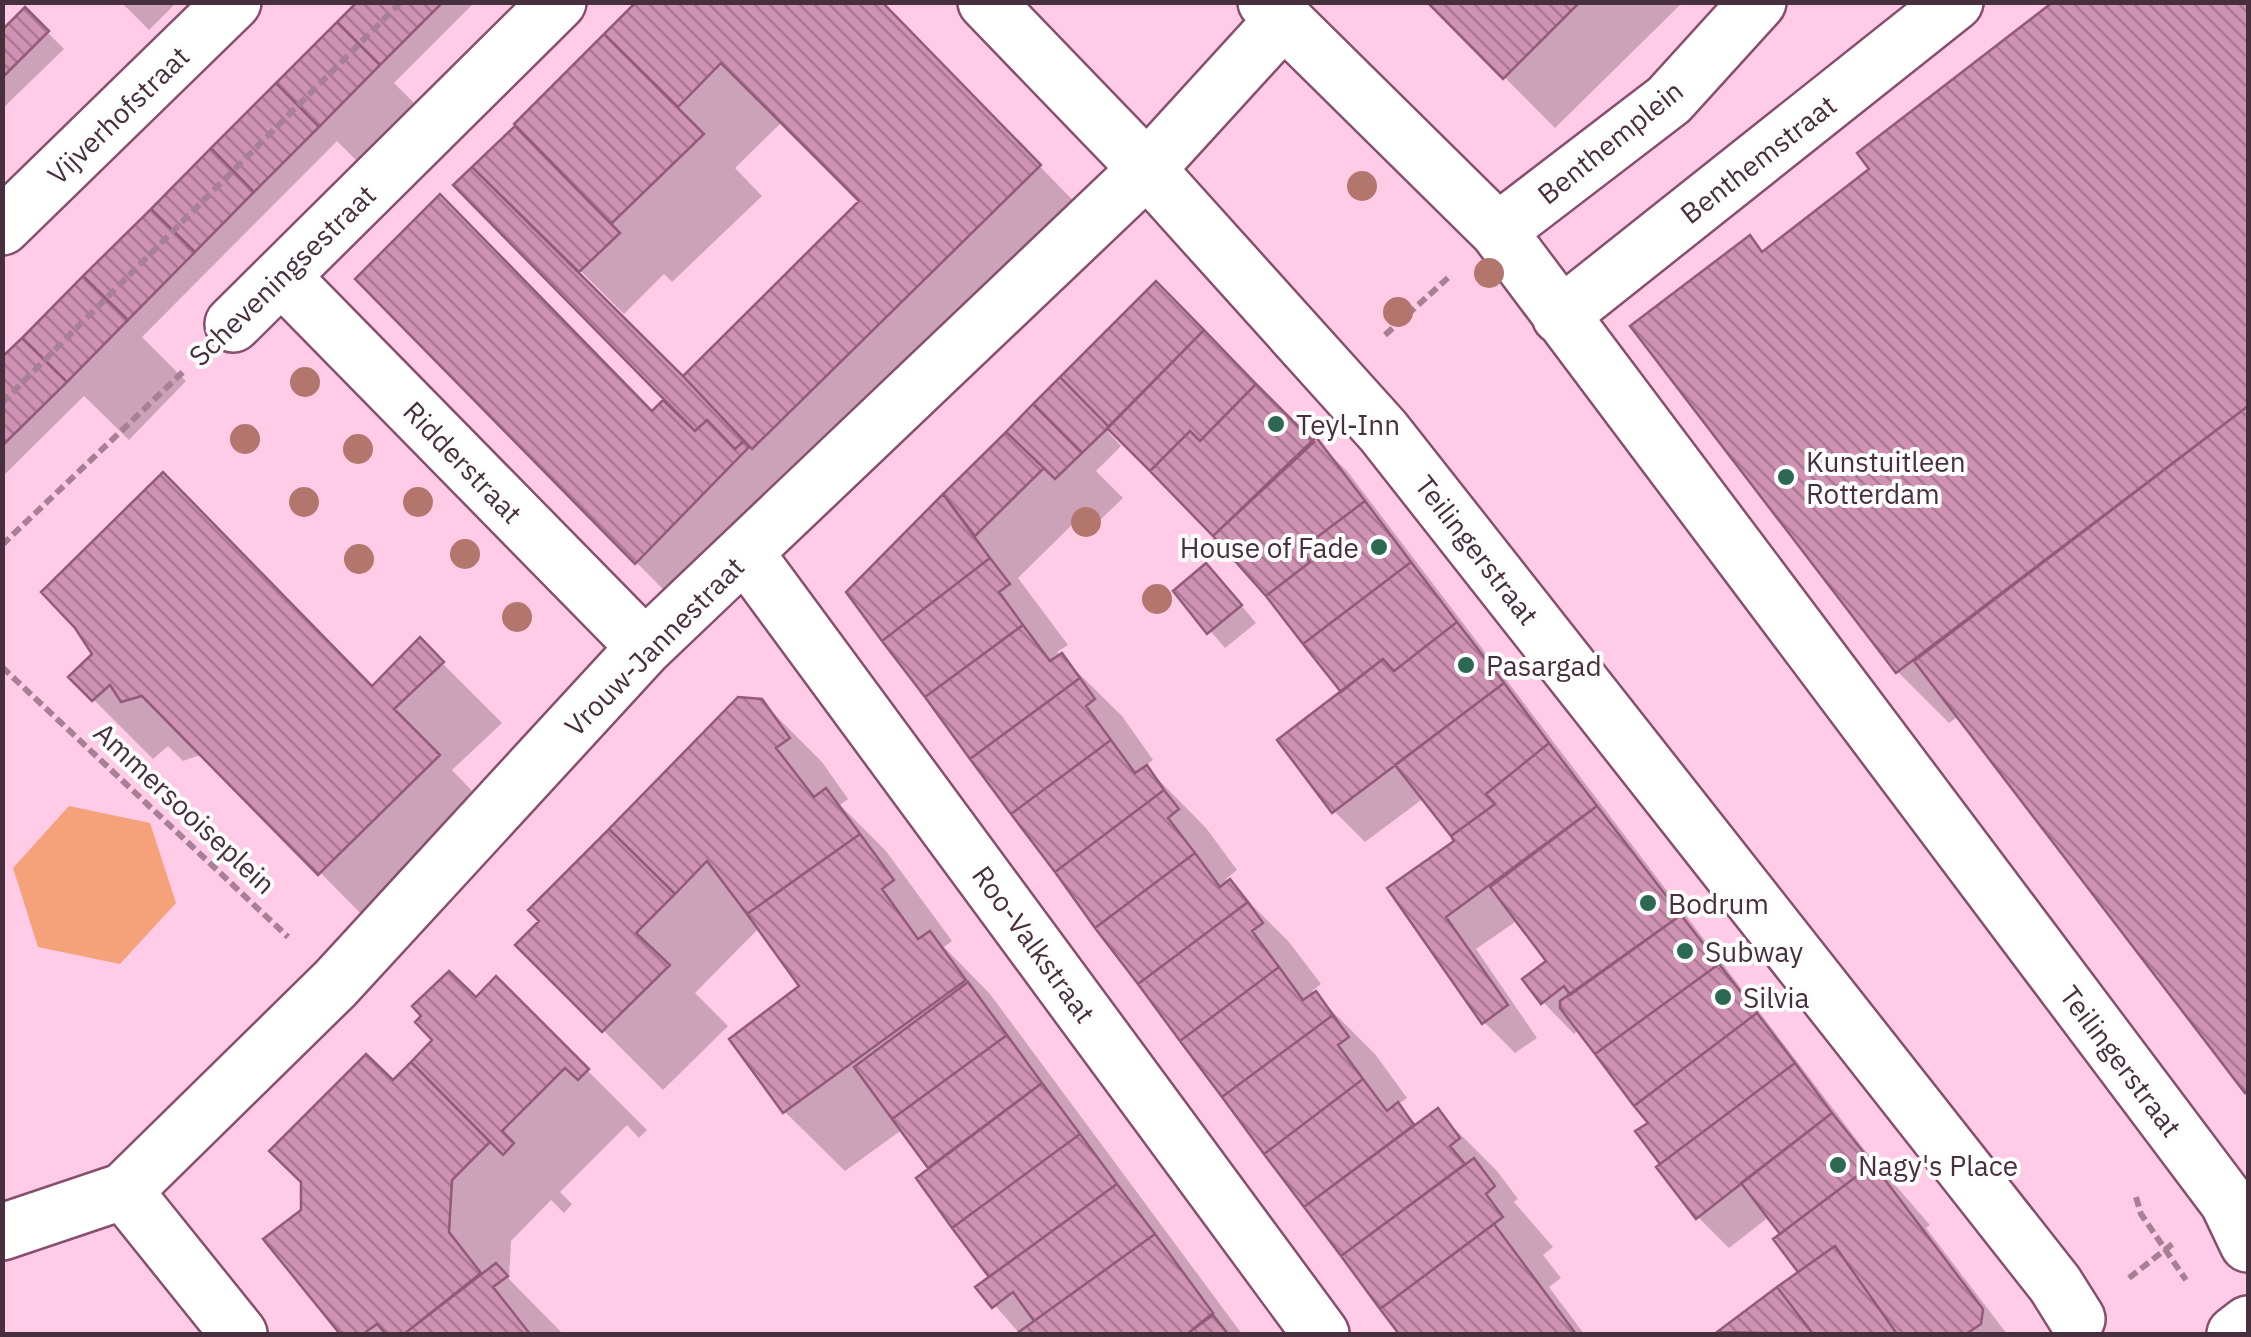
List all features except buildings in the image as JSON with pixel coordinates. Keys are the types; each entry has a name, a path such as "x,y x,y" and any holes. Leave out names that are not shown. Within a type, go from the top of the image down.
{"street":[{"name":"Vijverhofstraat","path":"2,227 233,2"},
{"name":"Scheveningsestraat","path":"233,324 558,2"},
{"name":"Teilingerstraat","path":"986,2 1148,168 1337,380 1432,494 2055,1284 2077,1319"},
{"name":"Benthemplein","path":"1498,231 1669,100 1758,2"},
{"name":"Benthemstraat","path":"1560,316 1955,2"},
{"name":"Teilingerstraat","path":"1275,11 1498,231 2228,1202 2248,1244"},
{"name":"Vrouw-Jannestraat","path":"2,1232 124,1191 334,984 645,647 1148,168 1275,11"},
{"name":"Ridderstraat","path":"282,276 645,647"},
{"name":"Roo-Valkstraat","path":"746,554 1322,1334"},
{"path":"124,1191 239,1334"},
{"path":"2235,1334 2248,1324"}],"path":[{"path":"2,403 401,2"},
{"path":"1337,380 1498,231"},
{"name":"Scheveningsestraat","path":"2,545 233,324"},
{"name":"Ammersooiseplein","path":"2,666 334,984"}],"shaded area":[{"path":"69,806 150,823 176,903 120,964 38,947 13,868"}],"place":[{"name":"Teyl-Inn","path":"1276,424"},
{"name":"Kunstuitleen Rotterdam","path":"1786,477"},
{"name":"House of Fade","path":"1379,547"},
{"name":"Pasargad","path":"1466,665"},
{"name":"Bodrum","path":"1648,903"},
{"name":"Subway","path":"1685,951"},
{"name":"Silvia","path":"1723,997"},
{"name":"Nagy's Place","path":"1838,1165"}]}
